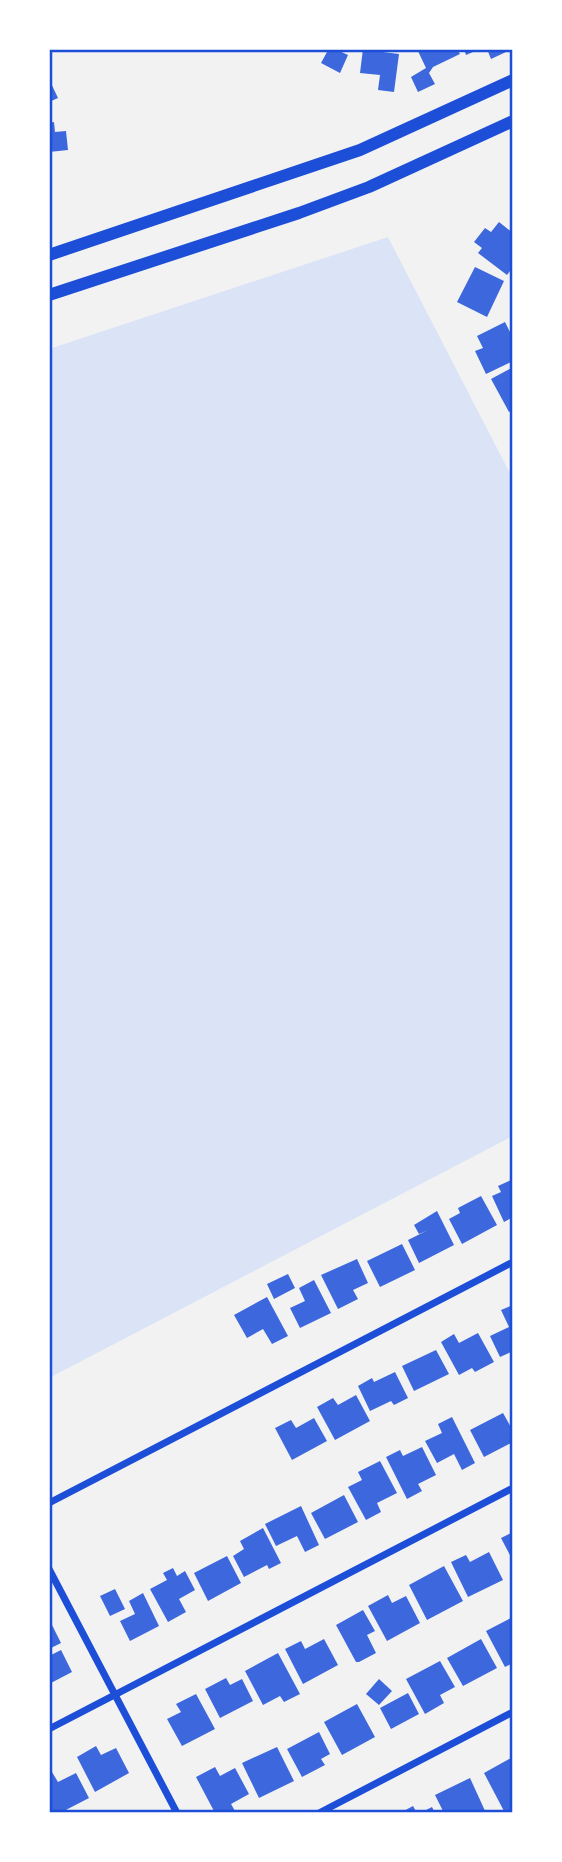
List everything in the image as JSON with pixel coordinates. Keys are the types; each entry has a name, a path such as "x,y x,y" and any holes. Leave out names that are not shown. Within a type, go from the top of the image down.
{"main road":[{"path":"49,255 360,150 513,80"},
{"path":"49,295 274,222 369,187 513,121"}],"street":[{"path":"49,1503 513,1262"},
{"path":"49,1729 513,1488"},
{"path":"49,1569 177,1813"},
{"path":"319,1813 513,1712"}],"shaded area":[{"path":"388,237 513,479 513,1136 49,1378 49,349"}],"building":[{"path":"324,49 335,49 348,55 340,73 321,63 327,52"},
{"path":"363,49 383,49 383,52 399,54 394,92 378,90 380,75 360,73"},
{"path":"417,49 457,49 460,54 433,67 429,73 435,84 418,92 411,77 426,68"},
{"path":"464,49 480,49 466,55"},
{"path":"487,49 504,49 506,52 491,59"},
{"path":"49,79 58,98 49,102"},
{"path":"54,122 55,132 66,131 68,150 49,152 49,123"},
{"path":"499,222 513,233 513,267 507,275 478,253 482,248 474,242 485,228 491,232"},
{"path":"475,267 504,281 487,317 457,302"},
{"path":"505,322 513,338 513,361 486,374 475,351 483,348 477,336"},
{"path":"513,367 513,410 509,412 491,379"},
{"path":"513,1179 513,1217 504,1222 492,1196 501,1192 498,1186"},
{"path":"481,1196 497,1225 462,1244 449,1219 460,1213 458,1208"},
{"path":"437,1211 454,1245 419,1263 408,1240 428,1230 419,1234 414,1225"},
{"path":"402,1244 415,1270 380,1287 367,1261"},
{"path":"357,1259 368,1283 353,1290 358,1299 338,1309 321,1275"},
{"path":"288,1274 295,1288 274,1299 267,1284"},
{"path":"314,1280 331,1313 300,1328 290,1308 305,1301 299,1288"},
{"path":"267,1297 288,1336 272,1344 263,1329 247,1338 234,1315"},
{"path":"513,1305 513,1351 500,1357 490,1336 509,1327 501,1310"},
{"path":"478,1333 494,1362 475,1372 472,1368 459,1375 441,1342 454,1334 459,1343"},
{"path":"436,1350 449,1374 414,1391 402,1366"},
{"path":"395,1372 408,1398 394,1405 391,1401 370,1411 358,1386 372,1378 374,1382"},
{"path":"356,1395 370,1421 335,1440 317,1407 333,1398 338,1405"},
{"path":"503,1413 513,1431 513,1442 484,1457 470,1430"},
{"path":"452,1417 475,1463 462,1470 454,1454 437,1463 425,1441 442,1433 438,1424"},
{"path":"314,1418 327,1441 292,1460 275,1428 291,1420 296,1428"},
{"path":"422,1447 436,1475 418,1484 422,1491 407,1499 386,1457 400,1450 403,1456"},
{"path":"380,1461 397,1493 377,1503 381,1512 366,1520 348,1487 362,1480 358,1472"},
{"path":"344,1495 358,1522 325,1539 311,1513"},
{"path":"301,1506 319,1545 305,1552 297,1536 276,1546 265,1524"},
{"path":"263,1528 281,1563 269,1569 267,1565 244,1577 233,1556 244,1549 240,1541"},
{"path":"513,1532 513,1561 501,1538"},
{"path":"489,1552 503,1580 468,1597 451,1562 466,1555 470,1562"},
{"path":"227,1556 241,1583 208,1601 194,1573"},
{"path":"444,1566 463,1601 427,1620 409,1585"},
{"path":"173,1568 177,1576 185,1571 195,1590 179,1599 186,1612 168,1622 150,1589 167,1580 163,1573"},
{"path":"115,1589 125,1609 110,1616 100,1596"},
{"path":"143,1593 159,1626 130,1641 120,1621 135,1614 129,1601"},
{"path":"388,1595 392,1603 406,1596 420,1623 387,1641 368,1606"},
{"path":"363,1610 375,1631 367,1635 376,1653 356,1662 336,1625"},
{"path":"513,1617 513,1663 505,1667 486,1631"},
{"path":"49,1619 61,1643 49,1649"},
{"path":"324,1639 338,1665 303,1684 285,1649 301,1641 305,1649"},
{"path":"481,1639 497,1668 463,1686 447,1658"},
{"path":"61,1650 72,1672 49,1684 49,1656"},
{"path":"278,1653 300,1694 284,1702 280,1696 263,1705 245,1671"},
{"path":"440,1661 455,1687 440,1695 444,1703 425,1714 406,1679"},
{"path":"226,1678 230,1685 242,1679 253,1701 220,1718 205,1689"},
{"path":"379,1679 392,1691 379,1705 366,1694"},
{"path":"408,1693 419,1714 391,1729 380,1708"},
{"path":"196,1694 215,1729 182,1746 167,1719 181,1712 176,1704"},
{"path":"357,1704 375,1737 342,1755 324,1722"},
{"path":"319,1732 330,1754 321,1759 325,1765 302,1777 287,1749"},
{"path":"96,1746 101,1755 116,1748 129,1773 95,1792 77,1757"},
{"path":"277,1747 294,1781 259,1798 242,1763"},
{"path":"511,1758 513,1809 505,1813 484,1773"},
{"path":"215,1767 220,1776 235,1768 249,1794 231,1804 235,1811 232,1813 215,1813 196,1777"},
{"path":"52,1772 58,1782 76,1773 89,1798 60,1813 53,1813 49,1805 49,1774"},
{"path":"470,1778 486,1813 444,1813 435,1795"},
{"path":"413,1806 417,1813 400,1813"},
{"path":"432,1807 435,1813 420,1813"}]}
